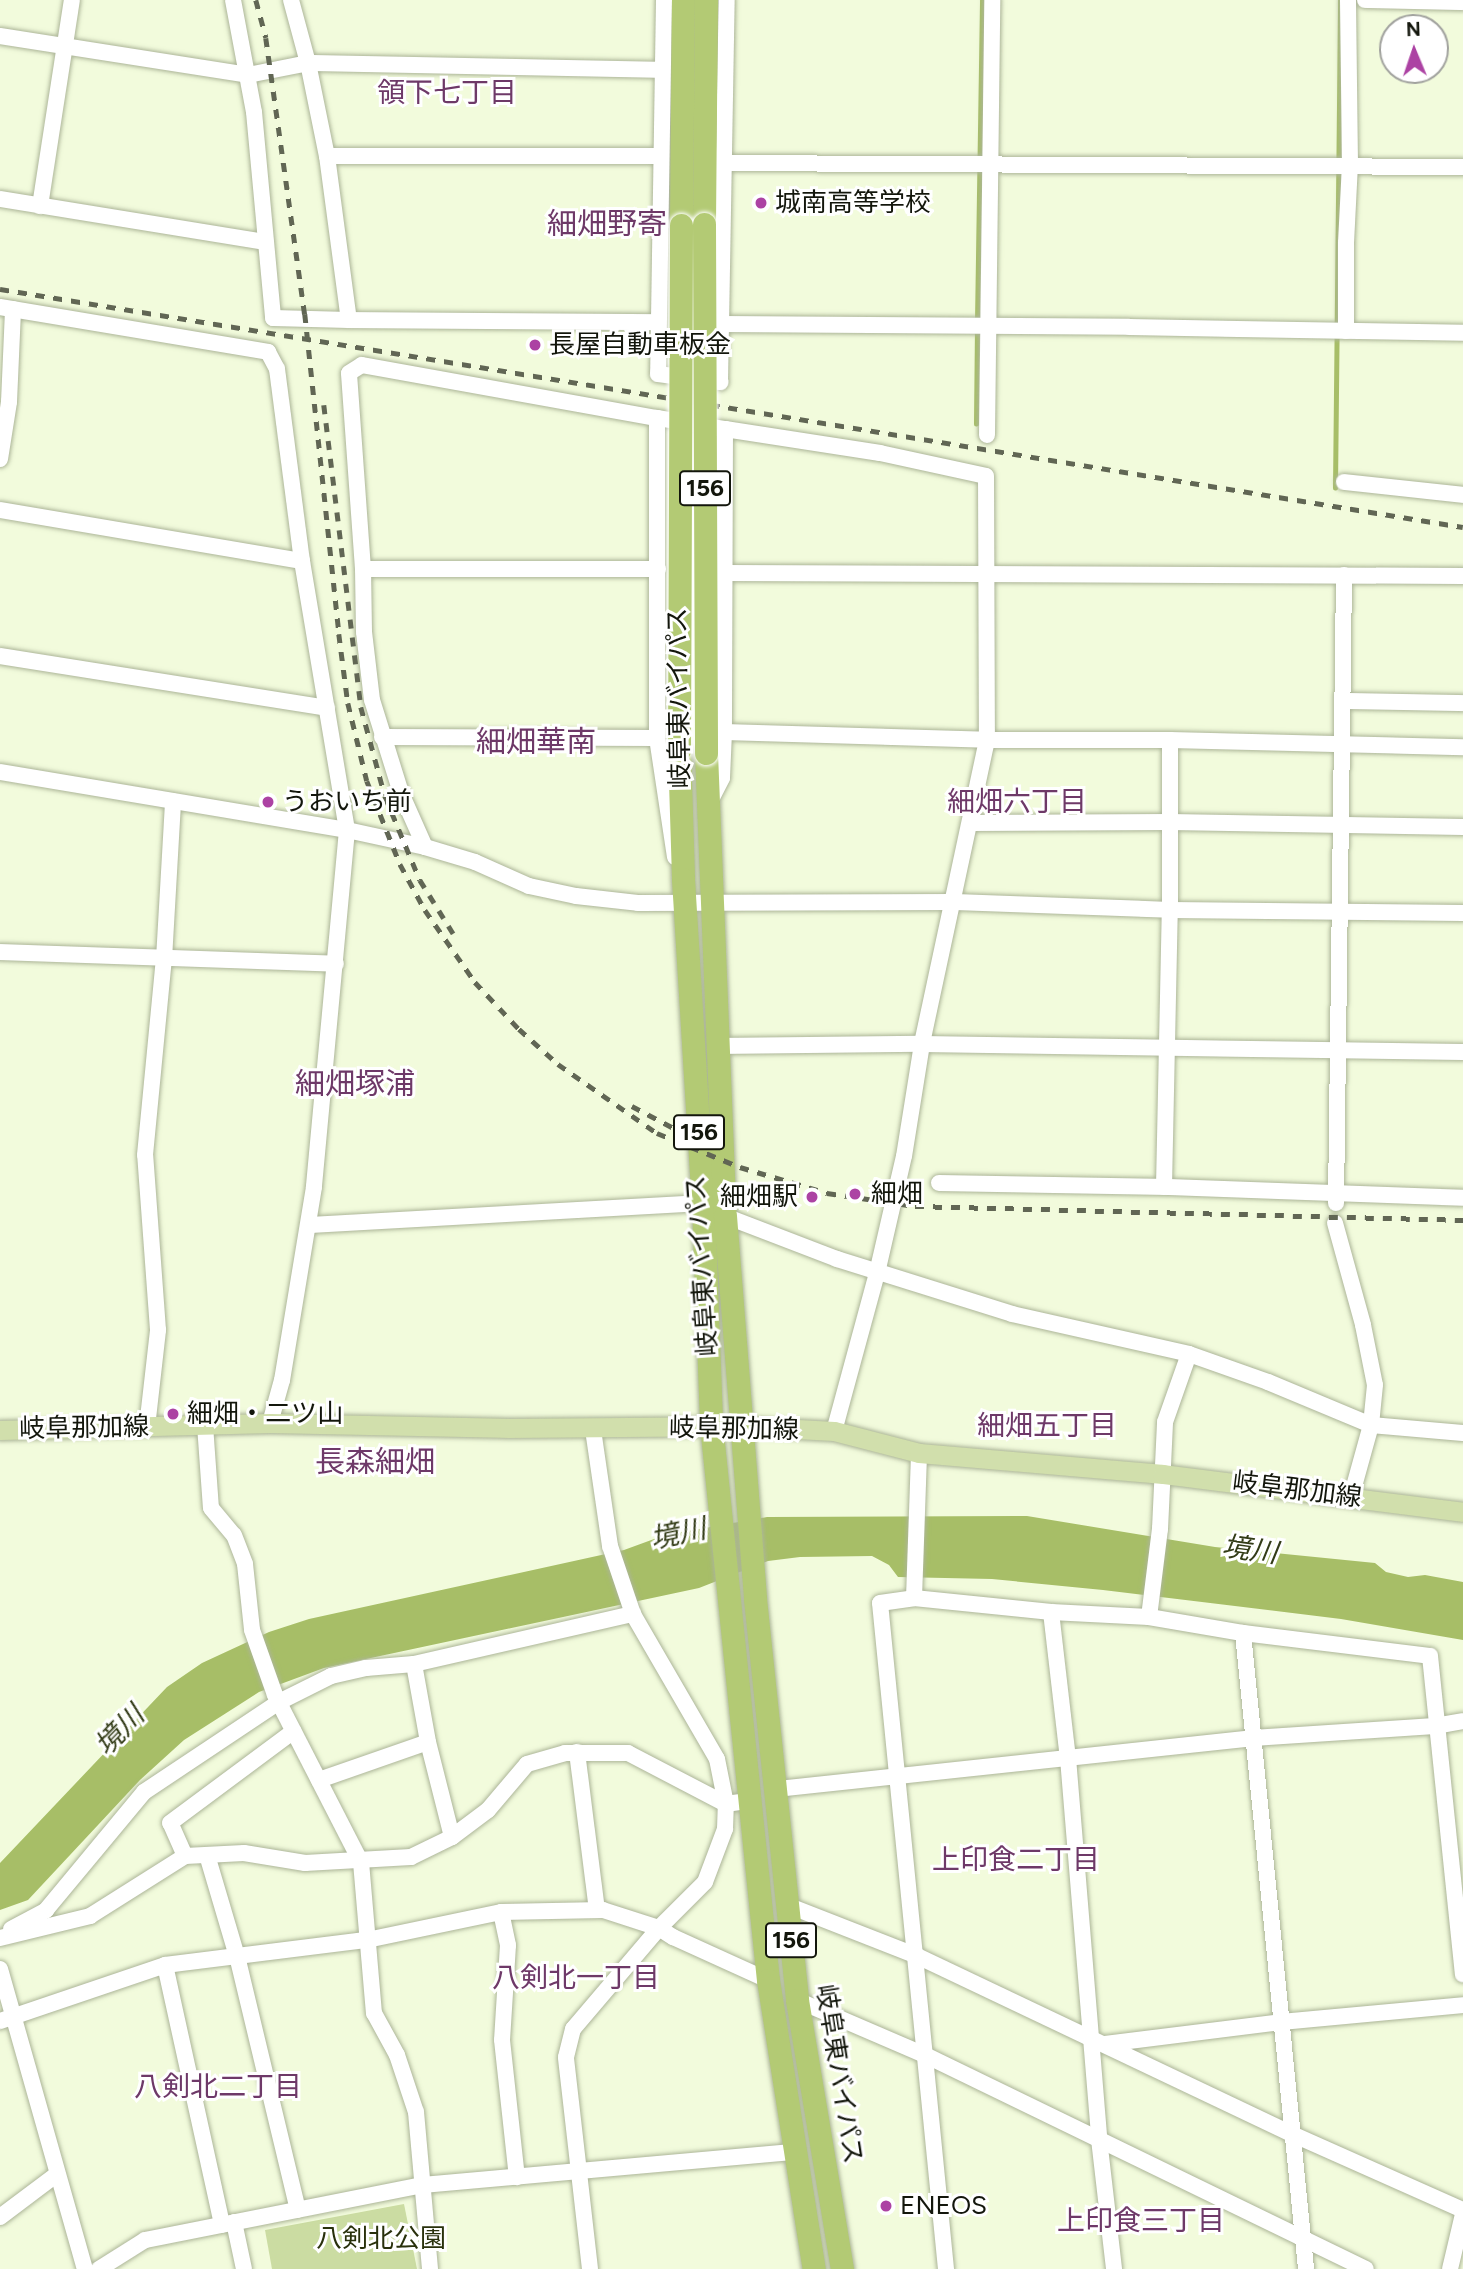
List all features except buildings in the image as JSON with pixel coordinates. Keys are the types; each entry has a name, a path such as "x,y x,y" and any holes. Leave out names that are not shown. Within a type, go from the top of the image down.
{"highway":[{"name":"岐阜東バイパス","path":"683,0 679,750 683,879 703,1203 711,1424 729,1612 737,1802 814,2269"},
{"name":"岐阜東バイパス","path":"706,0 706,753 725,1216 756,1608 797,2000 842,2269"}],"main road":[{"name":"岐阜那加線","path":"0,1430 270,1423 593,1429 711,1424 834,1432 919,1453 1163,1474 1463,1512"}],"street":[{"path":"40,206 72,0"},
{"path":"233,0 248,75 273,318 658,322"},
{"path":"291,0 308,63 327,156 349,320"},
{"path":"664,0 657,374 720,382 727,0"},
{"path":"987,435 992,0"},
{"path":"1346,331 1346,243 1350,165 1348,0"},
{"path":"1365,0 1463,2"},
{"path":"0,36 248,75 308,63 662,70"},
{"path":"327,156 660,156"},
{"path":"724,163 1463,167"},
{"path":"0,199 266,242"},
{"path":"0,459 5,401 7,308 268,352 278,369 302,561 347,830 309,1225 282,1380 270,1423"},
{"path":"722,324 1463,333"},
{"path":"425,846 401,793 372,700 364,632 363,569 349,373 362,365 657,418 880,453 986,476 987,740 955,902 922,1044 904,1156 877,1273 834,1432"},
{"path":"657,418 657,738 672,848 683,879"},
{"path":"708,804 722,778 725,429"},
{"path":"1344,481 1463,495"},
{"path":"0,509 302,561"},
{"path":"363,569 658,569"},
{"path":"723,573 1463,576"},
{"path":"1336,1197 1343,575"},
{"path":"0,656 327,708"},
{"path":"1343,701 1463,703"},
{"path":"724,732 987,740 1170,740 1463,747"},
{"path":"382,737 657,738"},
{"path":"1164,1187 1170,910 1170,740"},
{"path":"0,772 347,830 425,846 475,862 529,886 576,896 638,904 955,902 1170,910 1463,913"},
{"path":"147,1427 158,1330 145,1155 164,959 173,801"},
{"path":"970,823 1170,822 1463,827"},
{"path":"0,952 336,964"},
{"path":"716,1046 922,1044 1463,1052"},
{"path":"939,1183 1164,1187 1336,1197 1463,1198"},
{"path":"309,1225 703,1203"},
{"path":"725,1216 877,1273 1050,1325 1189,1354 1268,1382 1371,1425 1463,1433"},
{"path":"1335,1223 1363,1325 1375,1385 1371,1425 1351,1497"},
{"path":"1149,1617 1160,1528 1165,1422 1189,1354"},
{"path":"205,1425 211,1508 234,1535 245,1564 252,1630 277,1699 361,1862 374,2013 397,2055 416,2112 430,2269"},
{"path":"590,2269 566,2057 573,2029 659,1928 705,1882 737,1802 717,1759 633,1612 610,1546 593,1429"},
{"path":"914,1598 919,1453"},
{"path":"946,2269 880,1603 914,1598 1051,1612 1149,1617 1243,1633 1430,1657 1435,1726 1463,1974"},
{"path":"0,1937 46,1910 144,1792 277,1699 331,1676 366,1668 414,1664 633,1612"},
{"path":"1051,1612 1099,2041 1099,2139 1114,2269"},
{"path":"1243,1633 1306,2269"},
{"path":"414,1664 428,1742 452,1837"},
{"path":"777,1790 1253,1738 1435,1726 1463,1721"},
{"path":"185,1856 170,1823 294,1731"},
{"path":"319,1780 428,1742"},
{"path":"0,1937 90,1916 185,1856 244,1853 305,1864 411,1857 452,1837 488,1810 527,1763 548,1756 578,1752 628,1753 737,1802"},
{"path":"578,1752 597,1910"},
{"path":"207,1855 237,1956 298,2210"},
{"path":"787,1905 917,1956 1463,2212 1450,2269"},
{"path":"6,2019 165,1965 367,1940 501,1912 597,1910 659,1928 768,1980"},
{"path":"501,1912 508,1945 502,2040 517,2177"},
{"path":"165,1965 228,2224 244,2269"},
{"path":"0,1969 6,2019 85,2269"},
{"path":"797,2000 925,2055 1303,2241 1366,2269"},
{"path":"1099,2041 1463,2005"},
{"path":"99,2269 145,2240 422,2185 793,2152"},
{"path":"0,2217 57,2174"}],"green space":[{"name":"八剣北公園","path":"404,2204 417,2269 272,2269 265,2230"}],"water":[{"name":"境川","path":"1027,1516 1215,1547 1375,1563 1386,1572 1408,1577 1425,1575 1463,1582 1463,1640 1341,1619 1103,1590 992,1579 898,1577 889,1565 872,1556 800,1557 768,1561 699,1588 324,1668 259,1692 184,1740 140,1780 28,1900 0,1910 0,1863 167,1687 202,1663 269,1632 309,1619 624,1550 665,1535 767,1517"}],"waterway":[{"path":"977,322 982,0"},
{"path":"1335,488 1340,0"},
{"path":"976,424 977,331"}],"railway":[{"path":"256,0 266,38 305,314 348,703 367,781 400,864 425,910 475,982 519,1029 558,1064 657,1133 740,1167 827,1193 915,1206 1463,1220"},
{"path":"0,289 1463,527"},
{"path":"324,405 361,707 385,796 420,880 458,941"},
{"path":"632,1106 685,1134"}],"place":[{"name":"城南高等学校","path":"761,203"},
{"name":"長屋自動車板金","path":"535,345"},
{"name":"うおいち前","path":"268,802"},
{"name":"細畑","path":"855,1194"},
{"name":"細畑駅","path":"812,1197"},
{"name":"細畑・二ツ山","path":"173,1414"},
{"name":"ENEOS","path":"886,2206"}],"district":[{"name":"領下七丁目","path":"447,92"},
{"name":"細畑野寄","path":"607,224"},
{"name":"細畑華南","path":"536,742"},
{"name":"細畑六丁目","path":"1017,801"},
{"name":"細畑塚浦","path":"355,1084"},
{"name":"細畑五丁目","path":"1047,1425"},
{"name":"長森細畑","path":"375,1462"},
{"name":"上印食二丁目","path":"1016,1859"},
{"name":"八剣北一丁目","path":"576,1977"},
{"name":"八剣北二丁目","path":"218,2086"},
{"name":"上印食三丁目","path":"1141,2220"}]}
